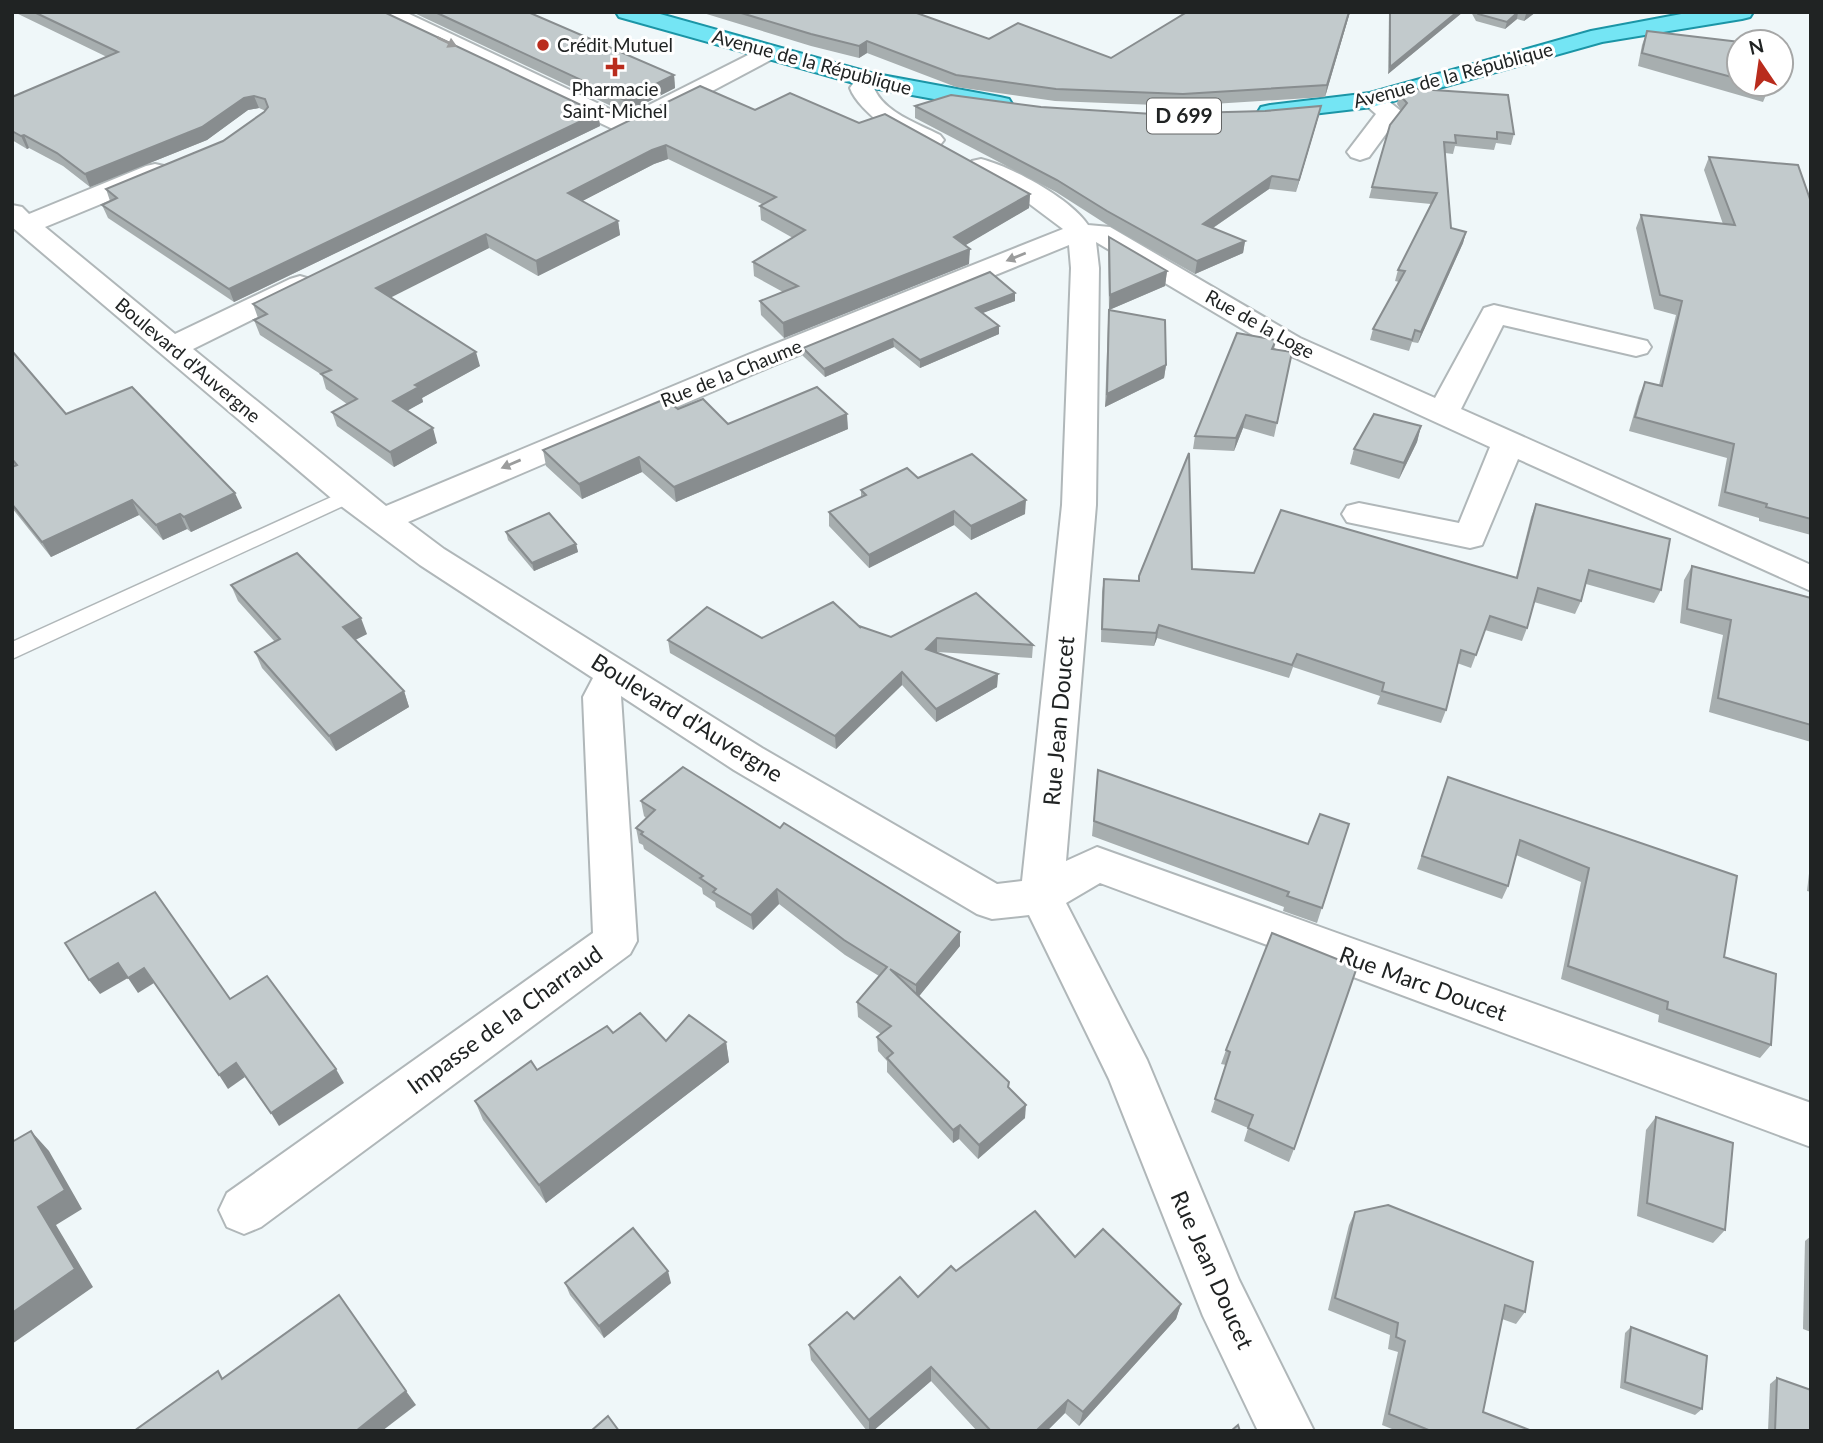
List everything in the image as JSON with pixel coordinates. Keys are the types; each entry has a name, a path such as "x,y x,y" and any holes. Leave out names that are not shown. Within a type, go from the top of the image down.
{"main road":[{"name":"Avenue de la République","path":"626,12 868,80 1029,108"},
{"name":"Avenue de la République","path":"1253,113 1372,100 1599,36 1742,12"}],"street":[{"path":"386,12 626,126"},
{"path":"601,138 768,52"},
{"path":"868,80 862,88 863,95 883,114 1054,207 1080,233"},
{"path":"1360,152 1390,112 1372,100"},
{"name":"Boulevard d'Auvergne","path":"20,218 180,162"},
{"name":"Boulevard d'Auvergne","path":"20,218 349,495 385,519 432,557 748,759 992,902 1041,896"},
{"name":"Rue de la Loge","path":"1080,233 1100,233 1289,344 1811,579"},
{"name":"Rue de la Chaume","path":"385,519 774,355 1080,233"},
{"name":"Rue Jean Doucet","path":"1080,233 1085,268 1079,505 1052,806 1041,896 1131,1074 1221,1298 1287,1431"},
{"path":"172,347 327,272"},
{"path":"1443,413 1494,314 1636,347"},
{"path":"1359,514 1470,537 1508,443"},
{"name":"Impasse de la Charraud","path":"244,1210 615,940 601,697 615,673"},
{"name":"Rue Marc Doucet","path":"1041,896 1097,864 1811,1125"}],"lane":[{"path":"12,651 349,495"}],"building":[{"path":"34,12 384,12 598,113 229,289 102,205 117,198 106,189 223,141 264,112 268,107 265,99 254,96 244,98 202,127 85,174 57,153 12,131 12,97 118,52"},
{"path":"435,12 528,12 674,75 624,100"},
{"path":"738,12 914,12 989,39 1018,23 1111,58 1187,12 1349,12 1327,85 1183,94 1056,89 956,75 867,41 859,46"},
{"path":"1390,12 1457,12 1390,67"},
{"path":"1477,12 1518,12 1507,22"},
{"path":"1647,31 1725,40 1725,75 1642,53"},
{"path":"700,86 755,110 790,93 859,123 885,114 1030,194 954,237 970,249 783,323 760,301 798,286 753,262 805,230 760,206 776,197 666,145 652,150 568,193 618,221 536,261 486,234 376,288 476,352 415,385 419,387 393,401 433,428 390,452 332,412 357,399 321,374 331,370 254,320 267,314 253,304"},
{"path":"1418,89 1508,95 1514,134 1497,132 1497,139 1455,135 1456,143 1444,142 1451,228 1466,232 1421,332 1415,330 1412,340 1373,329 1405,271 1398,270 1437,193 1372,187 1390,125 1407,103 1399,94"},
{"path":"951,95 1041,107 1153,114 1265,111 1321,106 1299,180 1272,176 1203,224 1245,241 1197,261 1057,180 915,106"},
{"path":"1709,157 1798,165 1811,202 1811,519 1725,492 1734,444 1635,417 1645,382 1662,386 1682,301 1660,295 1641,215 1735,225"},
{"path":"1109,237 1167,271 1110,295"},
{"path":"990,272 1015,293 976,308 999,326 920,360 893,339 824,369 803,348"},
{"path":"1109,310 1165,320 1166,365 1107,394"},
{"path":"1237,333 1276,340 1272,349 1292,352 1277,423 1246,415 1236,438 1195,436"},
{"path":"12,351 66,414 132,387 235,493 184,517 180,514 156,525 132,500 42,542 12,504 12,467 17,465 12,459"},
{"path":"817,387 847,414 674,487 639,457 579,484 543,450 665,399 678,409 703,399 728,424"},
{"path":"1374,414 1421,426 1404,463 1354,449"},
{"path":"1189,453 1192,569 1254,573 1281,510 1517,578 1536,504 1670,539 1661,590 1589,570 1581,601 1538,588 1527,628 1490,616 1476,655 1461,650 1446,710 1382,691 1384,683 1297,654 1292,665 1159,625 1156,633 1102,629 1104,579 1139,581"},
{"path":"972,454 1026,500 971,526 954,511 869,555 829,512 866,495 861,490 907,468 918,478"},
{"path":"549,513 576,544 532,563 506,532"},
{"path":"297,553 361,618 343,627 404,691 329,736 255,652 280,639 231,585"},
{"path":"1692,566 1811,598 1811,725 1718,698 1731,620 1687,609"},
{"path":"976,593 1033,645 937,638 926,649 998,674 936,709 902,672 835,736 668,640 707,607 762,638 833,602 861,628 859,626 891,637"},
{"path":"683,767 780,828 784,823 960,932 916,985 890,969 1009,1082 1008,1087 1026,1105 979,1145 960,1125 953,1130 887,1058 893,1053 877,1037 891,1026 857,1002 887,967 844,940 777,889 751,915 713,892 716,889 700,878 703,876 641,834 643,832 636,828 655,810 641,801"},
{"path":"1098,770 1308,844 1320,814 1349,824 1322,908 1287,896 1289,892 1094,821"},
{"path":"1448,777 1737,876 1724,957 1776,974 1771,1045 1667,1009 1668,1002 1568,966 1589,868 1520,840 1508,886 1422,856"},
{"path":"155,892 230,999 267,976 336,1069 271,1113 236,1063 219,1075 144,968 128,978 118,963 89,980 65,943"},
{"path":"1272,933 1357,967 1294,1149 1248,1128 1253,1115 1215,1099 1230,1052 1226,1050"},
{"path":"640,1013 666,1041 689,1015 726,1042 539,1185 475,1101 531,1061 537,1070 607,1026 613,1033"},
{"path":"1656,1117 1733,1143 1725,1230 1647,1203"},
{"path":"31,1131 65,1190 38,1207 75,1269 12,1313 12,1142"},
{"path":"1388,1205 1533,1262 1525,1312 1505,1305 1483,1412 1532,1431 1431,1431 1389,1414 1405,1341 1396,1337 1398,1323 1335,1298 1355,1212"},
{"path":"1035,1211 1075,1257 1103,1229 1181,1304 1083,1412 1068,1400 1036,1431 991,1431 931,1367 869,1420 809,1345 847,1312 854,1319 900,1277 918,1297 951,1266 956,1271"},
{"path":"633,1228 668,1271 599,1326 565,1283"},
{"path":"339,1295 406,1391 356,1431 134,1431 218,1371 222,1379"},
{"path":"1631,1327 1707,1356 1702,1409 1625,1382"},
{"path":"1777,1378 1811,1390 1811,1431 1775,1431"},
{"path":"608,1416 619,1431 591,1431"}],"place":[{"name":"Crédit Mutuel","path":"543,45"},
{"name":"Pharmacie Saint-Michel","path":"615,67"}]}
